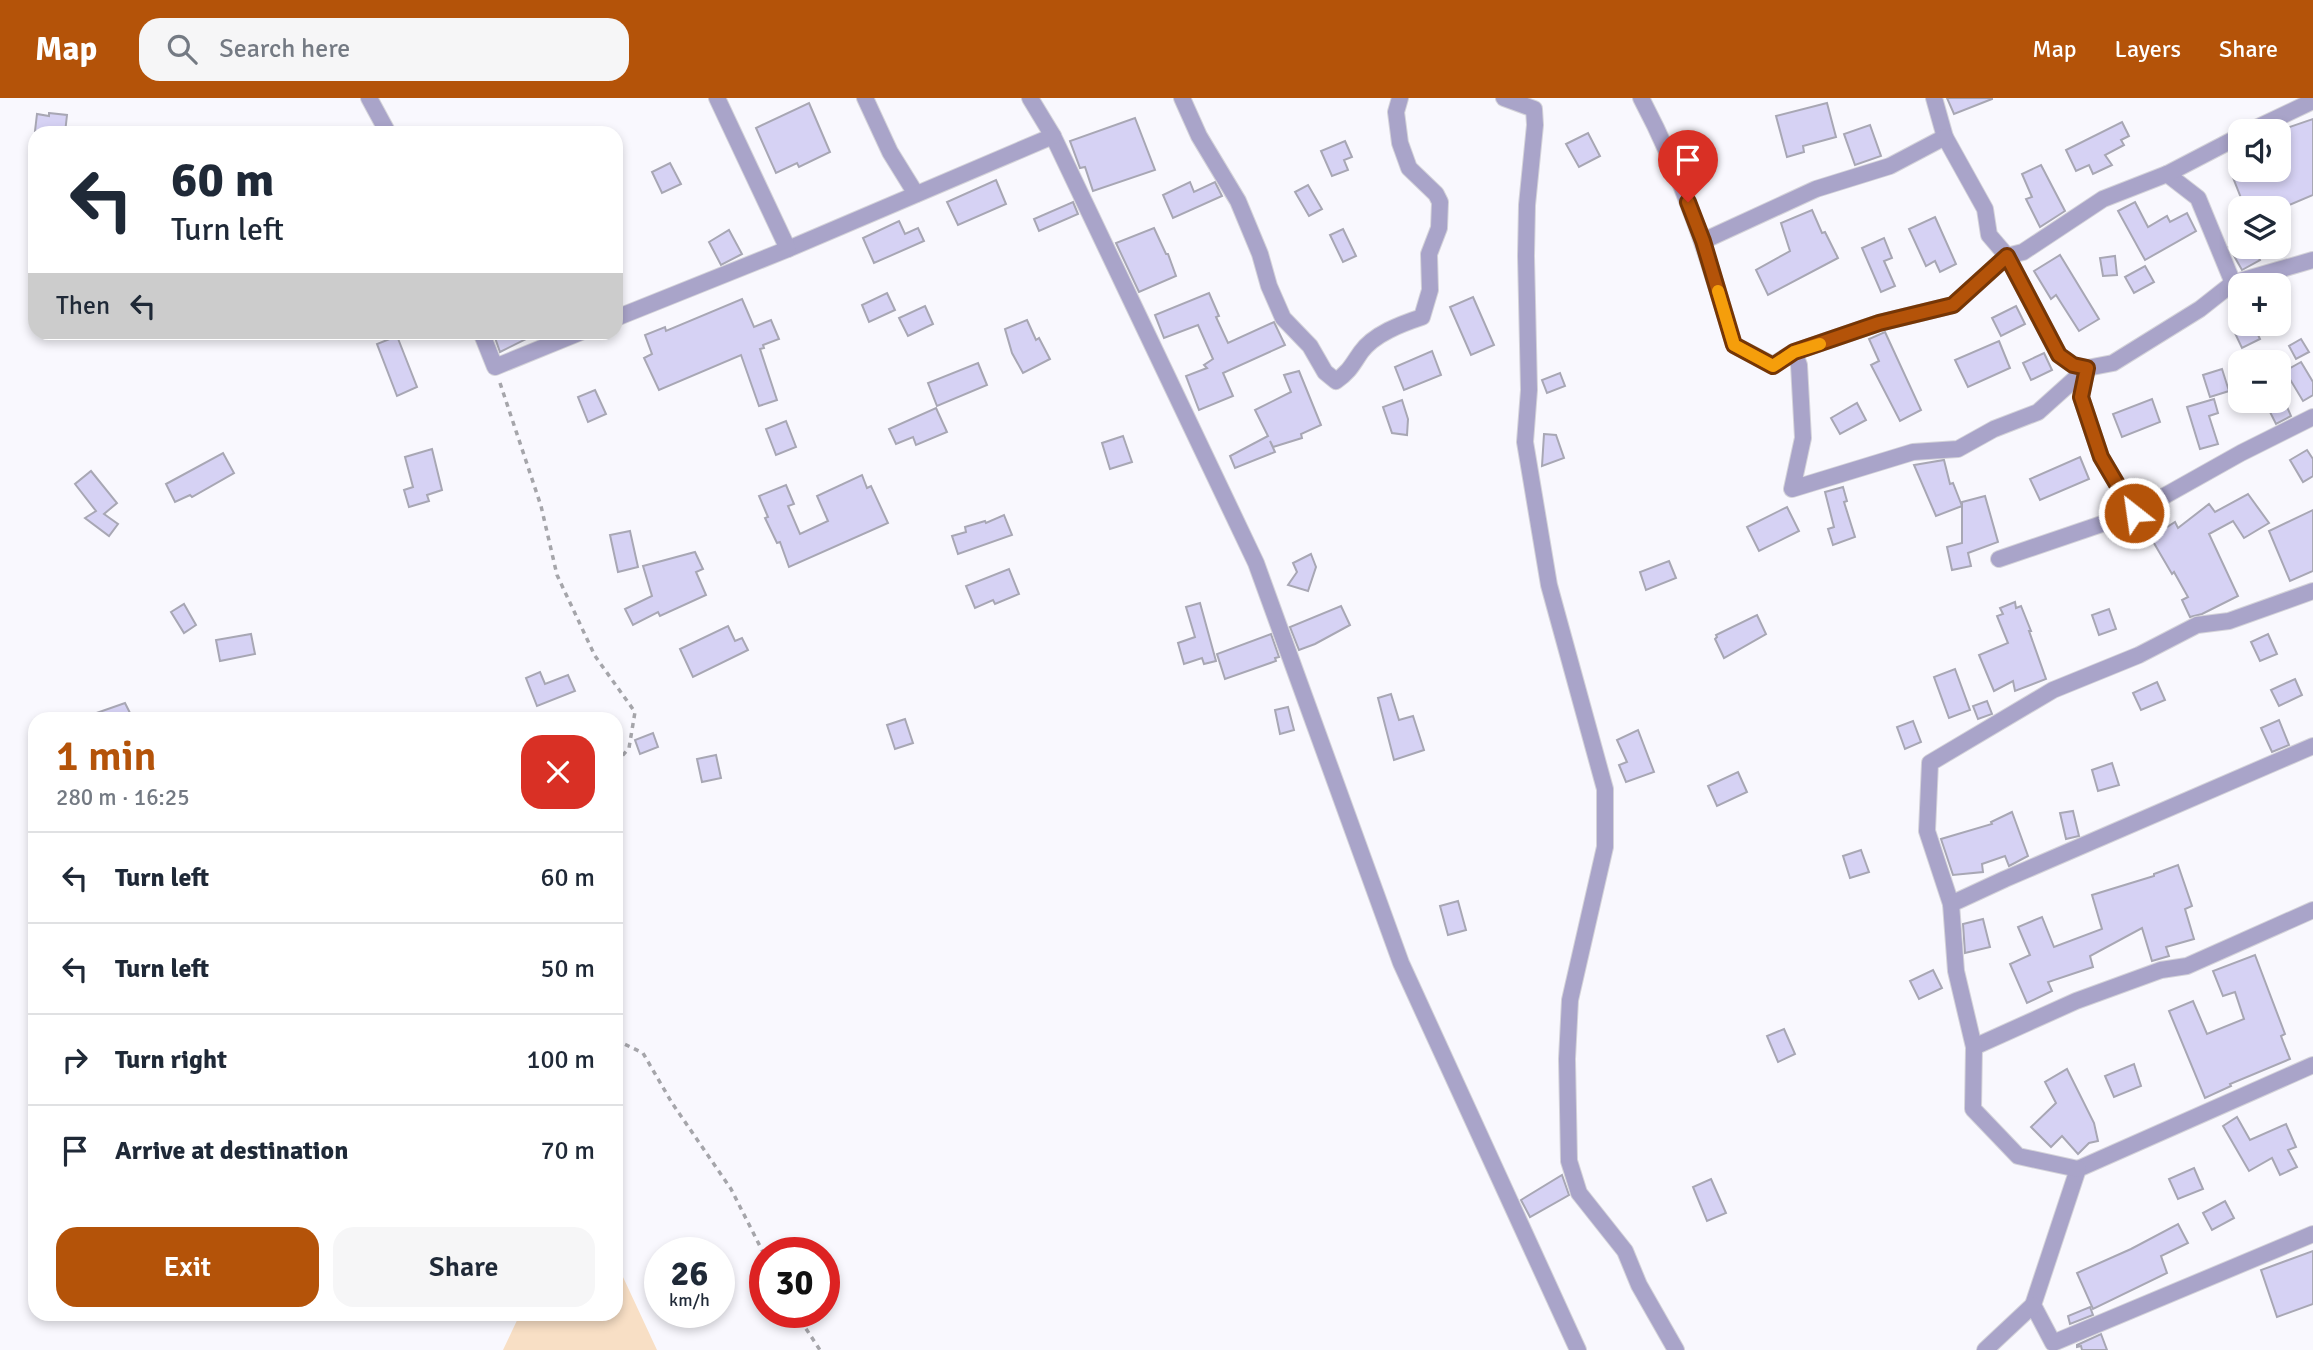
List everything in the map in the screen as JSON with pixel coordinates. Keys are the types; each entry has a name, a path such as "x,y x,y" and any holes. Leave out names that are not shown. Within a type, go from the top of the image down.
{"street":[{"path":"369,98 384,126"},
{"path":"717,98 788,249"},
{"path":"864,98 890,152 916,194"},
{"path":"1030,98 1053,136 1256,563 1401,963 1578,1350"},
{"path":"1182,98 1199,136 1237,201 1283,318 1310,345 1325,372 1336,381 1349,372 1362,350 1385,332 1422,317 1430,290 1429,254 1439,228 1440,202 1436,194 1409,168 1398,132 1396,112 1400,98"},
{"path":"1504,98 1534,109 1535,125 1527,205 1529,390 1525,443 1549,585 1605,789 1605,847 1570,1000 1567,1059 1569,1161 1579,1193 1625,1251 1639,1285 1676,1350"},
{"path":"1641,98 1661,136 1703,241 1734,345 1773,366 1794,352 1879,323 1953,305 2007,256 2023,252 2103,199 2167,174 2228,142"},
{"path":"1934,98 1945,137 1985,209 1989,235 2007,256 2059,355 2073,365 2087,368 2113,363 2200,310 2228,288"},
{"path":"2275,119 2313,102"},
{"path":"623,315 788,249 1053,136"},
{"path":"1703,241 1816,189 1890,166 1945,137"},
{"path":"2167,174 2198,198 2229,273"},
{"path":"2270,273 2313,260"},
{"path":"484,340 495,367 561,340"},
{"path":"1794,352 1799,365 1803,438 1792,489 1913,452 1958,449 1994,429 2038,412 2087,368"},
{"path":"2087,368 2081,397 2101,457 2134,513"},
{"path":"1999,559 2134,513 2313,416"},
{"path":"2313,591 2229,621 2197,625 2139,655 2053,690 1930,763 1927,831 1951,904 1956,971 1974,1047 1973,1109 2018,1156 2078,1169 2313,1065"},
{"path":"1951,904 2313,746"},
{"path":"1974,1047 2076,1001 2161,970 2187,966 2313,910"},
{"path":"1985,1350 2033,1305 2078,1169"},
{"path":"2033,1305 2055,1346 2313,1234"}],"path":[{"path":"495,367 541,506 557,575 595,656 635,712 629,748 623,755"},
{"path":"623,1043 643,1053 672,1103 731,1189 755,1237"},
{"path":"806,1328 820,1350"}],"shaded area":[{"path":"623,1277 644,1322 644,1328 647,1328 657,1350 503,1350 517,1321 623,1321"}],"building":[{"path":"1947,98 1992,98 1992,99 1954,114"},
{"path":"809,103 830,152 799,167 797,163 776,173 756,128"},
{"path":"1827,103 1836,137 1803,146 1804,152 1787,157 1776,116"},
{"path":"49,113 67,115 66,126 36,126 37,114 49,116"},
{"path":"1135,118 1155,170 1093,191 1085,167 1080,168 1070,141"},
{"path":"2313,119 2313,195 2291,204 2291,196 2240,196 2235,182 2291,182 2291,127"},
{"path":"2122,122 2129,136 2121,140 2124,145 2105,155 2112,165 2093,174 2089,165 2076,171 2066,150"},
{"path":"1870,125 1881,156 1855,165 1844,134"},
{"path":"1588,133 1600,156 1579,167 1566,144"},
{"path":"1345,141 1352,157 1344,160 1348,170 1332,176 1321,151"},
{"path":"670,163 681,184 662,193 652,172"},
{"path":"2041,165 2065,211 2040,227 2026,199 2032,197 2022,174"},
{"path":"996,180 1006,204 958,225 947,202"},
{"path":"1190,182 1194,192 1215,182 1222,196 1173,218 1163,195"},
{"path":"1308,185 1322,209 1309,216 1295,192"},
{"path":"1073,202 1078,214 1039,231 1034,219"},
{"path":"2135,202 2148,227 2167,216 2170,222 2187,213 2196,231 2145,260 2118,211"},
{"path":"1812,210 1822,233 1825,232 1838,258 1768,295 1756,270 1790,251 1781,223"},
{"path":"1935,217 1956,264 1940,272 1935,261 1926,266 1909,229"},
{"path":"899,221 905,234 918,228 924,241 874,263 863,238"},
{"path":"1154,228 1176,276 1139,292 1116,243"},
{"path":"1343,229 1356,256 1343,262 1330,235"},
{"path":"729,230 742,254 721,265 709,242"},
{"path":"1884,238 1892,258 1884,261 1895,286 1881,292 1862,248"},
{"path":"2060,255 2099,319 2079,331 2056,295 2051,299 2034,271"},
{"path":"2115,256 2117,275 2103,276 2100,258"},
{"path":"2236,259 2259,259 2260,260 2242,270"},
{"path":"2145,266 2154,282 2134,293 2125,277"},
{"path":"887,293 895,310 869,322 862,305"},
{"path":"1209,293 1228,343 1274,322 1285,345 1223,373 1233,396 1199,410 1186,376 1207,368 1204,365 1213,359 1198,325 1164,338 1155,315"},
{"path":"1473,297 1494,345 1471,355 1450,307"},
{"path":"742,299 754,327 771,320 779,339 763,345 764,348 760,349 777,400 759,406 741,355 659,390 644,358 652,354 645,335 665,327 666,331"},
{"path":"925,306 933,324 908,336 899,318"},
{"path":"2016,306 2025,324 2001,336 1992,318"},
{"path":"1027,320 1036,340 1039,338 1050,359 1023,373 1012,353 1005,329"},
{"path":"1885,332 1921,410 1900,421 1871,365 1879,361 1869,339"},
{"path":"2236,336 2259,336 2260,339 2242,348"},
{"path":"2301,339 2309,352 2296,359 2289,346"},
{"path":"387,340 399,340 417,387 397,396 377,344"},
{"path":"496,340 524,340 500,352"},
{"path":"1999,341 2010,368 1968,387 1955,360"},
{"path":"1432,351 1441,375 1404,390 1395,367"},
{"path":"2044,353 2052,370 2031,380 2023,363"},
{"path":"2301,362 2313,382 2313,395 2303,401 2291,381 2291,368"},
{"path":"978,363 987,385 937,406 928,383"},
{"path":"2222,369 2228,391 2210,397 2203,375"},
{"path":"1299,371 1321,425 1301,434 1302,438 1273,447 1270,441 1275,452 1235,468 1230,456 1268,436 1255,410 1291,392 1284,375"},
{"path":"1560,373 1565,386 1547,393 1542,380"},
{"path":"595,390 606,414 588,422 578,397"},
{"path":"2152,399 2160,422 2122,437 2113,414"},
{"path":"2214,399 2218,413 2209,416 2218,444 2200,449 2187,407"},
{"path":"1402,400 1408,419 1407,435 1392,433 1383,407"},
{"path":"1857,403 1866,420 1840,434 1831,418"},
{"path":"936,408 947,432 916,445 913,437 896,444 889,429"},
{"path":"2270,413 2290,413 2291,416 2276,424"},
{"path":"786,421 796,447 776,455 766,429"},
{"path":"1544,434 1556,435 1564,458 1542,466"},
{"path":"1123,436 1132,462 1110,469 1102,443"},
{"path":"432,449 442,490 427,495 429,501 409,507 404,490 413,487 405,457"},
{"path":"2307,450 2313,459 2313,476 2303,482 2290,460"},
{"path":"223,453 234,473 192,497 190,495 175,502 166,484"},
{"path":"2080,457 2089,479 2040,500 2030,479"},
{"path":"1944,460 1950,484 1953,483 1962,506 1936,516 1914,465"},
{"path":"91,471 117,503 104,514 118,524 109,536 85,518 96,511 75,484"},
{"path":"862,475 867,488 871,486 888,523 789,567 780,542 777,543 765,518 768,517 759,496 786,485 794,504 788,506 800,534 828,521 817,496"},
{"path":"1843,487 1847,501 1844,502 1855,537 1833,545 1828,529 1834,527 1825,492"},
{"path":"2248,494 2269,523 2244,538 2233,521 2209,534 2238,596 2190,617 2182,600 2188,597 2144,526 2158,518 2164,529 2175,522 2178,528 2209,504 2215,512"},
{"path":"1985,496 1998,542 1968,553 1971,566 1952,570 1947,547 1962,543 1962,502"},
{"path":"1787,507 1799,531 1759,551 1747,527"},
{"path":"2313,510 2313,571 2290,581 2269,531"},
{"path":"1004,515 1012,535 958,554 952,536 966,532 965,527 985,521 986,523"},
{"path":"630,531 638,567 618,572 610,535"},
{"path":"695,552 703,569 696,572 706,595 660,616 658,612 633,625 625,609 652,596 643,566"},
{"path":"1311,554 1316,567 1308,591 1288,585 1297,572 1293,563"},
{"path":"1669,561 1676,578 1646,590 1640,572"},
{"path":"1009,569 1019,594 995,604 993,600 975,608 966,586"},
{"path":"2015,602 2016,608 2021,606 2046,679 2015,691 2013,681 1994,691 1979,655 2008,643 1997,616 2003,614 2000,608"},
{"path":"1200,603 1216,661 1204,664 1202,658 1184,664 1178,643 1195,637 1186,607"},
{"path":"184,604 196,625 184,633 171,612"},
{"path":"1341,606 1350,625 1299,650 1290,627"},
{"path":"2109,609 2116,629 2099,635 2092,615"},
{"path":"1757,615 1766,634 1724,658 1715,639 1716,635"},
{"path":"728,626 735,641 742,638 748,650 693,677 680,649"},
{"path":"251,634 255,654 220,661 216,640"},
{"path":"1271,634 1279,657 1275,658 1276,661 1225,679 1217,654"},
{"path":"2268,634 2277,654 2260,661 2251,642"},
{"path":"1955,669 1970,710 1949,718 1934,677"},
{"path":"540,672 545,684 568,675 575,691 537,706 526,678"},
{"path":"2295,679 2302,695 2279,706 2271,690"},
{"path":"2157,682 2165,700 2141,710 2133,693"},
{"path":"1391,694 1399,720 1413,716 1424,750 1394,760 1378,698"},
{"path":"1987,701 1992,714 1978,719 1973,706"},
{"path":"125,703 130,712 99,712"},
{"path":"1288,707 1294,730 1280,734 1275,710"},
{"path":"905,719 913,743 895,749 887,725"},
{"path":"2279,720 2289,745 2272,752 2261,728"},
{"path":"1913,721 1921,742 1905,749 1897,727"},
{"path":"1638,730 1654,772 1626,782 1619,765 1627,762 1617,740"},
{"path":"653,733 658,747 640,754 635,740"},
{"path":"716,755 721,778 702,782 697,759"},
{"path":"2112,763 2119,785 2098,791 2092,770"},
{"path":"1738,772 1747,792 1717,806 1708,786"},
{"path":"2073,811 2079,836 2066,839 2060,813"},
{"path":"2012,812 2028,856 2009,866 2005,856 1982,864 1983,872 1953,875 1941,839 1992,824 1991,822"},
{"path":"1861,850 1869,872 1850,878 1843,856"},
{"path":"2178,865 2192,906 2185,909 2194,939 2166,947 2169,956 2152,961 2142,928 2090,956 2093,967 2048,982 2052,991 2027,1003 2010,964 2030,955 2018,927 2042,917 2054,947 2102,929 2092,895 2154,876"},
{"path":"1458,901 1466,930 1448,935 1440,906"},
{"path":"1983,919 1990,947 1965,953 1963,924"},
{"path":"2255,955 2285,1034 2281,1036 2290,1059 2230,1084 2231,1086 2205,1098 2169,1011 2193,1001 2207,1034 2244,1019 2235,992 2223,996 2213,971"},
{"path":"1933,970 1942,988 1919,999 1910,981"},
{"path":"1784,1029 1795,1054 1778,1062 1767,1036"},
{"path":"2134,1064 2141,1086 2114,1097 2105,1076"},
{"path":"2067,1069 2094,1123 2098,1141 2089,1143 2078,1154 2062,1136 2051,1147 2031,1127 2056,1103 2045,1082"},
{"path":"2237,1117 2250,1140 2286,1124 2296,1147 2288,1150 2297,1167 2280,1175 2272,1158 2249,1171 2223,1126"},
{"path":"2194,1168 2203,1189 2178,1199 2169,1179"},
{"path":"1562,1175 1569,1195 1530,1217 1521,1200"},
{"path":"1711,1179 1726,1213 1707,1221 1693,1187"},
{"path":"2225,1201 2234,1218 2212,1230 2203,1213"},
{"path":"2178,1224 2188,1243 2161,1256 2167,1273 2093,1309 2077,1273"},
{"path":"2313,1251 2313,1304 2277,1317 2261,1270"},
{"path":"2090,1307 2093,1315 2070,1324 2068,1316"},
{"path":"2101,1334 2107,1350 2082,1350 2081,1346 2077,1347 2077,1345"}],"slow traffic":[{"path":"1718,291 1734,345 1773,366 1794,352 1820,344"}],"route":[{"path":"1688,202 1703,241 1734,345 1773,366 1794,352 1879,323 1953,305 2007,256 2059,355 2073,365 2087,368 2081,397 2101,457 2134,513"}]}
